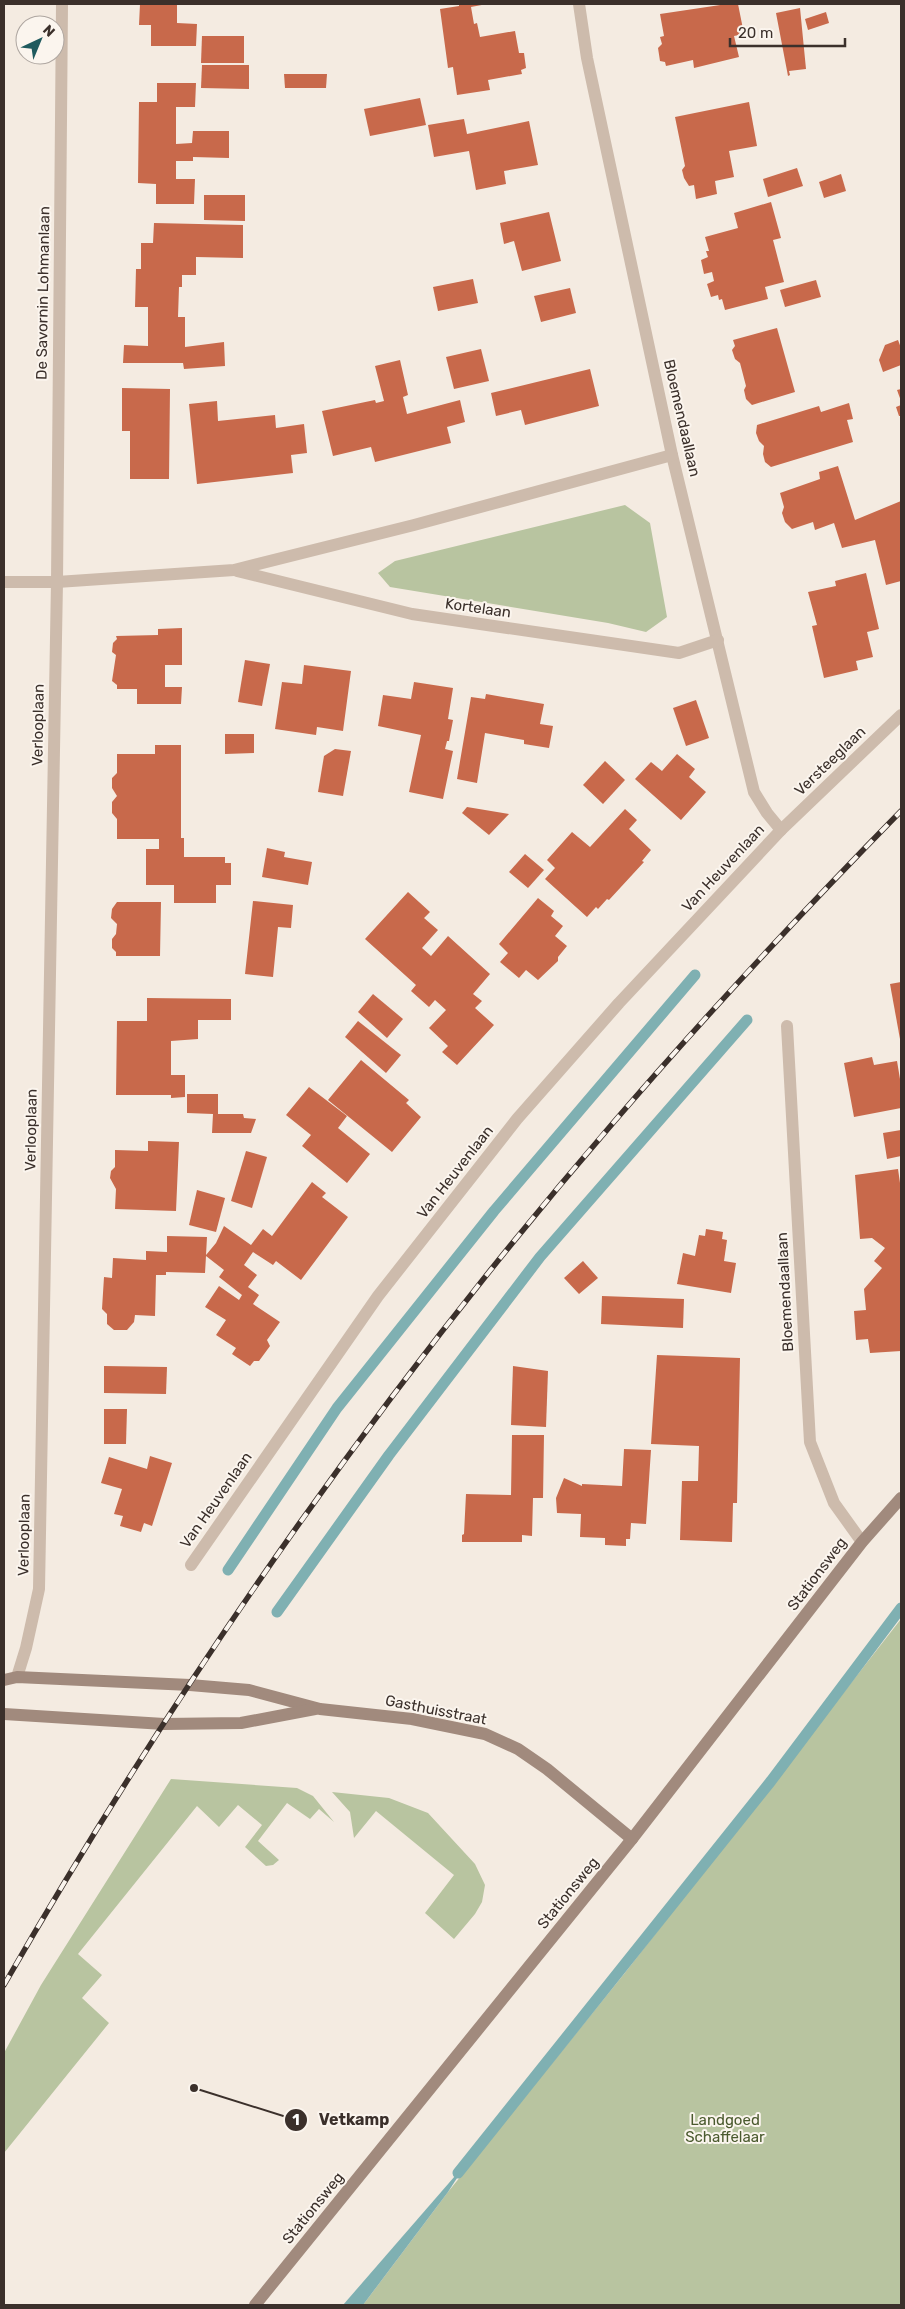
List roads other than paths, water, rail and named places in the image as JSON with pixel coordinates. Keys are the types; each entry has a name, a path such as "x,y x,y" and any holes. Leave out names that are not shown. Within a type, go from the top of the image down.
{"main road":[{"name":"Stationsweg","path":"255,2305 632,1839 862,1542 901,1498"},
{"name":"Gasthuisstraat","path":"4,1680 17,1677 190,1684 250,1690 320,1708 412,1719 485,1734 518,1749 547,1769 632,1839"},
{"name":"Gasthuisstraat","path":"4,1714 164,1724 240,1723 320,1708"}],"street":[{"name":"De Savornin Lohmanlaan","path":"57,582 62,4"},
{"name":"Bloemendaallaan","path":"579,4 587,58 672,455 754,792 766,813 781,830"},
{"name":"Kortelaan","path":"4,582 57,582 234,570 414,525 672,455"},
{"name":"Kortelaan","path":"234,570 412,614 679,653 718,640"},
{"name":"Verlooplaan","path":"17,1677 26,1648 39,1589 57,582"},
{"name":"Versteeglaan","path":"781,830 901,715"},
{"name":"Van Heuvenlaan","path":"191,1565 378,1296 518,1119 619,1003 781,830"},
{"name":"Bloemendaallaan","path":"787,1026 810,1442 834,1503 862,1542"}],"water":[{"path":"468,2161 448,2192 363,2305 343,2305"}],"waterway":[{"path":"228,1570 337,1408 494,1211 695,975"},
{"path":"277,1612 389,1455 540,1257 747,1020"},
{"path":"458,2173 771,1781 901,1608"}],"railway":[{"path":"4,1985 141,1759 213,1649 365,1432 445,1327 528,1224 683,1043 827,887 901,811"}],"place":[{"name":"Vetkamp","path":"194,2088"}],"park label":[{"name":"Landgoed Schaffelaar","path":"725,2128"}]}
